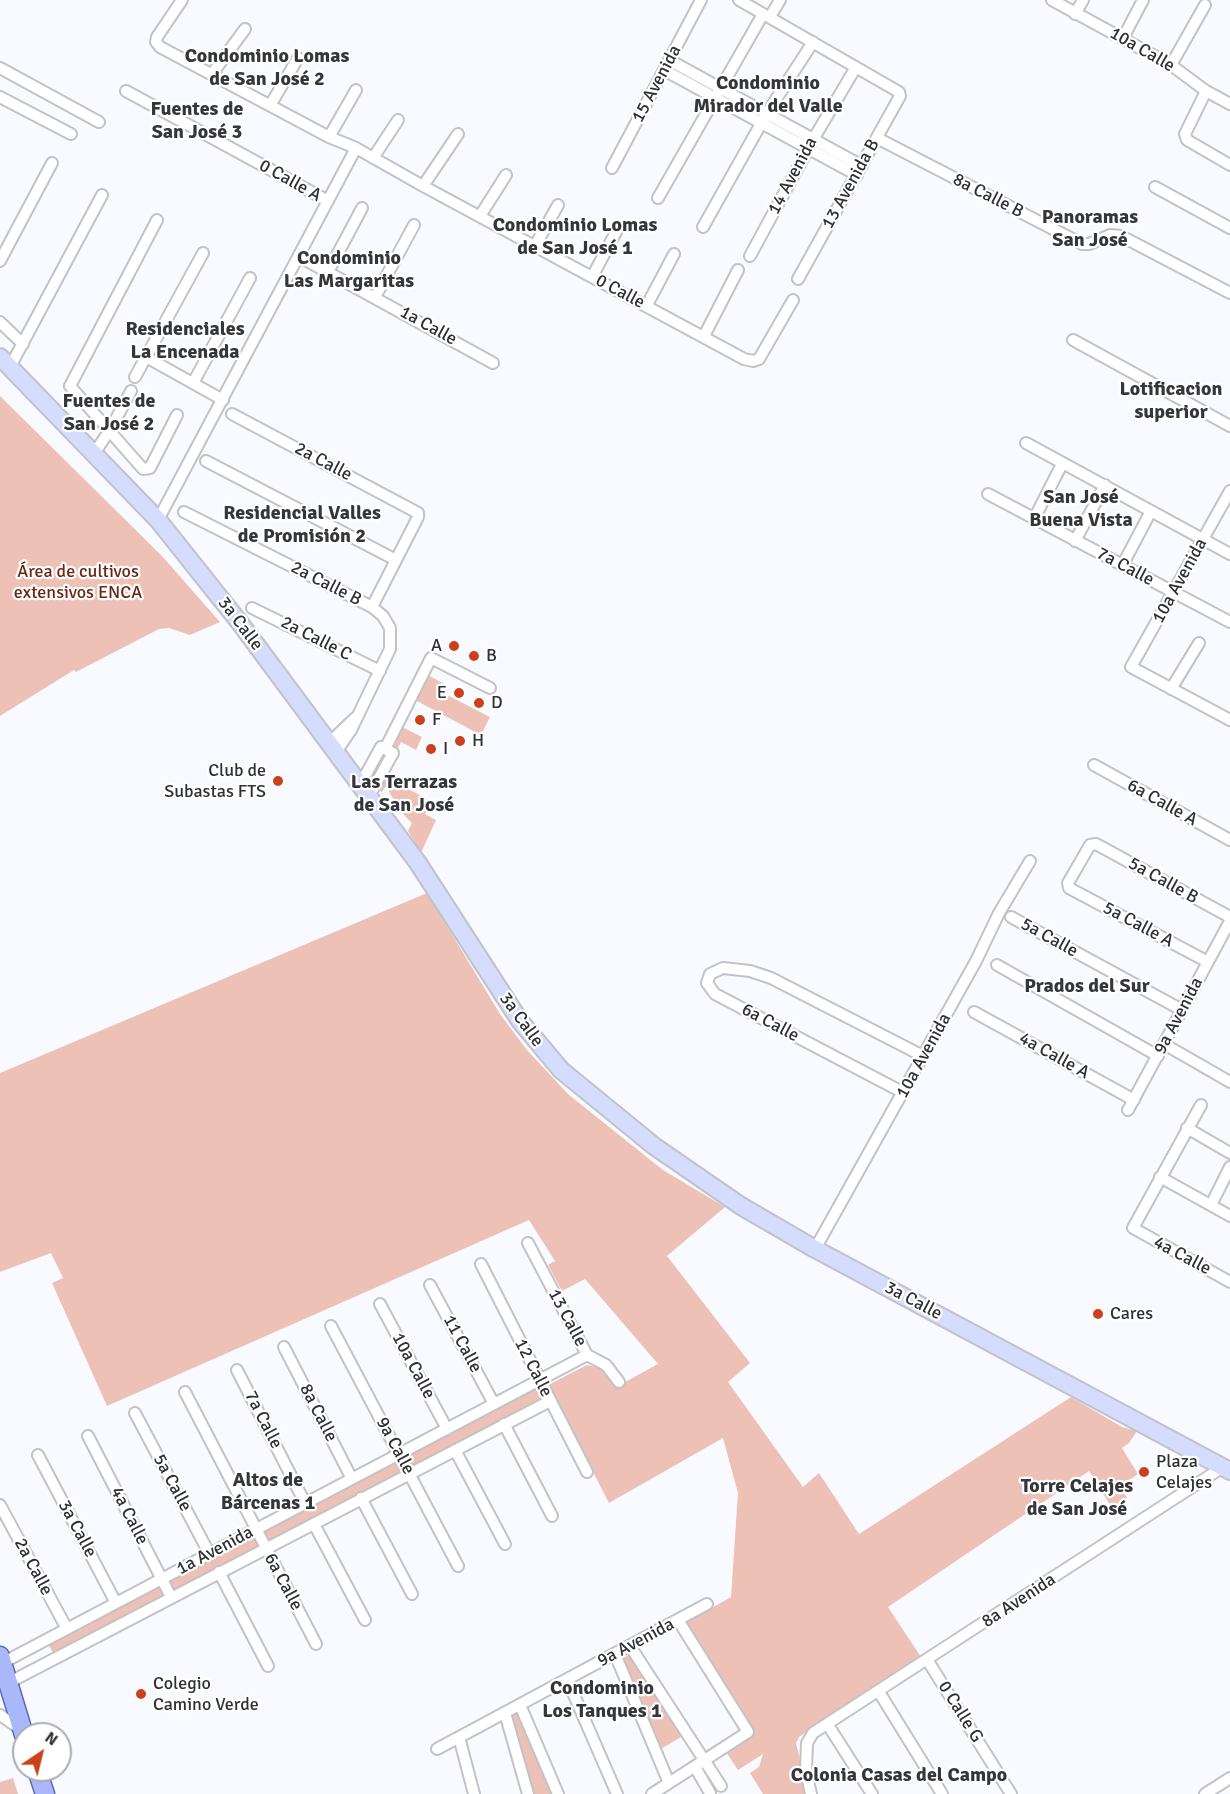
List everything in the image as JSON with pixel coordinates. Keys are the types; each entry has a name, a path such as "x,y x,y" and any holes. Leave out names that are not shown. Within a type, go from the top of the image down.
{"main road":[{"name":"3a Calle","path":"5,362 158,520 418,863 520,1022 561,1070 608,1110 694,1174 815,1249 1227,1469"},
{"path":"1,1659 20,1722"}],"street":[{"name":"0 Calle","path":"182,0 156,42 160,47 356,148 744,359 753,362 759,359 793,300"},
{"name":"15 Avenida","path":"612,168 701,0"},
{"path":"739,0 856,67"},
{"path":"657,198 717,92 766,16 780,0"},
{"name":"10a Calle","path":"1052,0 1171,65 1206,91 1230,104"},
{"path":"1075,14 1083,0"},
{"path":"1123,38 1143,0"},
{"path":"1171,65 1205,5"},
{"path":"212,74 245,29"},
{"path":"703,227 764,118 813,42"},
{"path":"271,104 298,58"},
{"path":"667,65 764,118 809,149 859,170"},
{"name":"13 Avenida B","path":"798,279 900,96 897,89 856,67"},
{"name":"14 Avenida","path":"750,256 814,138 856,67"},
{"path":"0,68 99,122"},
{"path":"329,136 356,90"},
{"name":"0 Calle A","path":"126,91 328,201"},
{"path":"1206,91 1185,134 1187,140 1230,165"},
{"path":"0,97 71,134"},
{"path":"764,118 814,138 859,170"},
{"path":"373,158 398,120"},
{"path":"423,186 458,134"},
{"name":"8a Calle B","path":"877,138 1082,244 1089,244 1110,235 1121,236 1230,293"},
{"path":"158,520 356,148"},
{"path":"0,261 52,163"},
{"path":"480,216 506,175"},
{"path":"1155,187 1230,228"},
{"path":"5,362 23,344 102,195"},
{"path":"535,246 558,205"},
{"path":"328,272 362,208"},
{"path":"157,220 70,386 142,469 150,468 177,415"},
{"path":"375,297 414,225"},
{"path":"592,277 617,230"},
{"path":"135,377 203,253"},
{"path":"647,305 674,254"},
{"name":"1a Calle","path":"300,257 493,363"},
{"path":"704,336 738,270"},
{"path":"193,383 250,278"},
{"path":"0,322 23,344"},
{"path":"1073,340 1230,426"},
{"path":"146,357 223,400"},
{"path":"94,452 110,430 131,391"},
{"name":"2a Calle","path":"232,414 414,510 418,517 396,560"},
{"path":"1026,443 1230,554"},
{"path":"206,461 396,560 372,607 383,616 390,628 392,638 390,649 359,713 333,748"},
{"path":"1034,519 1062,464"},
{"path":"1075,542 1105,485"},
{"name":"10a Avenida","path":"1171,689 1131,667 1230,491"},
{"name":"7a Calle","path":"988,494 1230,622"},
{"name":"2a Calle B","path":"184,512 372,607"},
{"path":"1122,566 1152,512"},
{"name":"2a Calle C","path":"252,608 380,671"},
{"path":"1199,643 1171,689 1230,720"},
{"path":"364,791 431,658 490,688"},
{"name":"6a Calle A","path":"1094,765 1230,840"},
{"name":"5a Calle B","path":"1069,888 1068,883 1090,845 1096,844 1230,919"},
{"name":"10a Avenida","path":"815,1249 904,1093 976,961 999,913 1030,861"},
{"name":"5a Calle A","path":"1069,888 1208,962"},
{"name":"5a Calle","path":"1011,917 1182,1010"},
{"name":"9a Avenida","path":"1131,1105 1230,919"},
{"path":"997,965 1158,1056"},
{"name":"6a Calle","path":"904,1093 715,994 707,983 710,974 723,968 750,971 771,978 923,1056"},
{"name":"4a Calle A","path":"974,1012 1131,1105"},
{"path":"1164,1044 1230,1082"},
{"path":"1201,1104 1160,1177 1230,1216"},
{"path":"1187,1128 1230,1153"},
{"path":"1211,1205 1230,1167"},
{"name":"4a Calle","path":"1160,1177 1134,1230 1230,1282"},
{"name":"13 Calle","path":"528,1243 587,1355 606,1365 619,1382"},
{"name":"12 Calle","path":"481,1264 587,1472"},
{"name":"11 Calle","path":"430,1285 494,1404"},
{"name":"10a Calle","path":"380,1304 447,1429"},
{"name":"9a Calle","path":"331,1326 458,1566"},
{"name":"8a Calle","path":"284,1347 352,1479"},
{"name":"1a Avenida","path":"1,1659 67,1629 587,1355"},
{"name":"7a Calle","path":"237,1370 305,1503"},
{"name":"6a Calle","path":"184,1392 316,1644"},
{"name":"1a Avenida","path":"8,1683 550,1401"},
{"name":"5a Calle","path":"135,1413 209,1553"},
{"path":"504,1424 552,1516"},
{"name":"4a Calle","path":"87,1436 171,1597"},
{"path":"455,1450 505,1544"},
{"name":"3a Calle","path":"38,1455 116,1603"},
{"name":"8a Avenida","path":"811,1794 806,1771 807,1743 813,1733 1227,1469"},
{"path":"361,1498 412,1594"},
{"name":"2a Calle","path":"0,1505 67,1629"},
{"path":"314,1524 365,1620"},
{"path":"219,1572 267,1666"},
{"name":"9a Avenida","path":"437,1749 708,1604"},
{"path":"652,1794 748,1731 678,1620"},
{"path":"630,1646 699,1765 709,1793 725,1783 699,1765"},
{"path":"615,1654 669,1783"},
{"name":"0 Calle G","path":"928,1661 1011,1794"},
{"path":"567,1679 617,1794"},
{"path":"879,1692 942,1794"},
{"path":"520,1705 558,1794"},
{"path":"505,1713 528,1794"},
{"path":"0,1715 12,1724"},
{"path":"828,1725 873,1794"},
{"path":"459,1737 474,1794"},
{"path":"1205,1794 1230,1778"}],"green space":[{"name":"Área de cultivos extensivos ENCA","path":"0,396 162,556 220,622 190,635 169,628 159,629 76,672 74,670 0,716"},
{"path":"428,675 446,685 445,694 490,717 481,735 415,700"},
{"path":"402,727 422,737 416,750 401,742 397,750 394,748"},
{"path":"393,759 396,761 390,773 396,776 394,781 432,802 425,814 436,820 421,853 408,831 412,823 400,811 387,788 385,787 381,793 380,788"},
{"path":"427,893 500,1014 527,1050 568,1094 663,1170 725,1207 667,1256 750,1363 728,1382 803,1487 819,1473 859,1534 1071,1397 1122,1427 1137,1431 1129,1443 1122,1448 1138,1474 1120,1486 1127,1498 1112,1508 1089,1471 888,1607 921,1657 799,1737 796,1743 808,1794 763,1794 750,1773 759,1767 763,1754 738,1770 726,1752 753,1733 685,1623 731,1597 738,1493 723,1438 609,1503 548,1385 587,1365 596,1367 603,1364 616,1387 658,1364 585,1279 562,1291 548,1265 555,1261 529,1220 107,1406 52,1283 63,1278 51,1253 0,1272 0,1073"},
{"path":"540,1380 550,1401 56,1658 46,1640"},
{"path":"629,1655 681,1737 661,1749 622,1658"},
{"path":"518,1713 554,1794 534,1794 512,1716"},
{"path":"12,1778 18,1794 0,1794 0,1782"}],"place":[{"name":"A","path":"454,646"},
{"name":"B","path":"474,656"},
{"name":"E","path":"459,693"},
{"name":"D","path":"479,703"},
{"name":"F","path":"420,720"},
{"name":"H","path":"460,741"},
{"name":"I","path":"431,749"},
{"name":"Club de Subastas FTS","path":"278,781"},
{"name":"Cares","path":"1098,1314"},
{"name":"Plaza Celajes","path":"1144,1472"},
{"name":"Colegio Camino Verde","path":"141,1694"}],"district":[{"name":"Condominio Lomas de San José 2","path":"267,68"},
{"name":"Condominio Mirador del Valle","path":"768,96"},
{"name":"Fuentes de San José 3","path":"197,122"},
{"name":"Panoramas San José","path":"1090,230"},
{"name":"Condominio Lomas de San José 1","path":"575,238"},
{"name":"Condominio Las Margaritas","path":"349,270"},
{"name":"Residenciales La Encenada","path":"185,342"},
{"name":"Lotificacion superior","path":"1171,402"},
{"name":"Fuentes de San José 2","path":"109,414"},
{"name":"San José Buena Vista","path":"1081,510"},
{"name":"Residencial Valles de Promisión 2","path":"302,526"},
{"name":"Las Terrazas de San José","path":"404,794"},
{"name":"Prados del Sur","path":"1087,987"},
{"name":"Altos de Bárcenas 1","path":"268,1492"},
{"name":"Torre Celajes de San José","path":"1077,1498"},
{"name":"Condominio Los Tanques 1","path":"602,1700"},
{"name":"Colonia Casas del Campo","path":"899,1776"}]}
